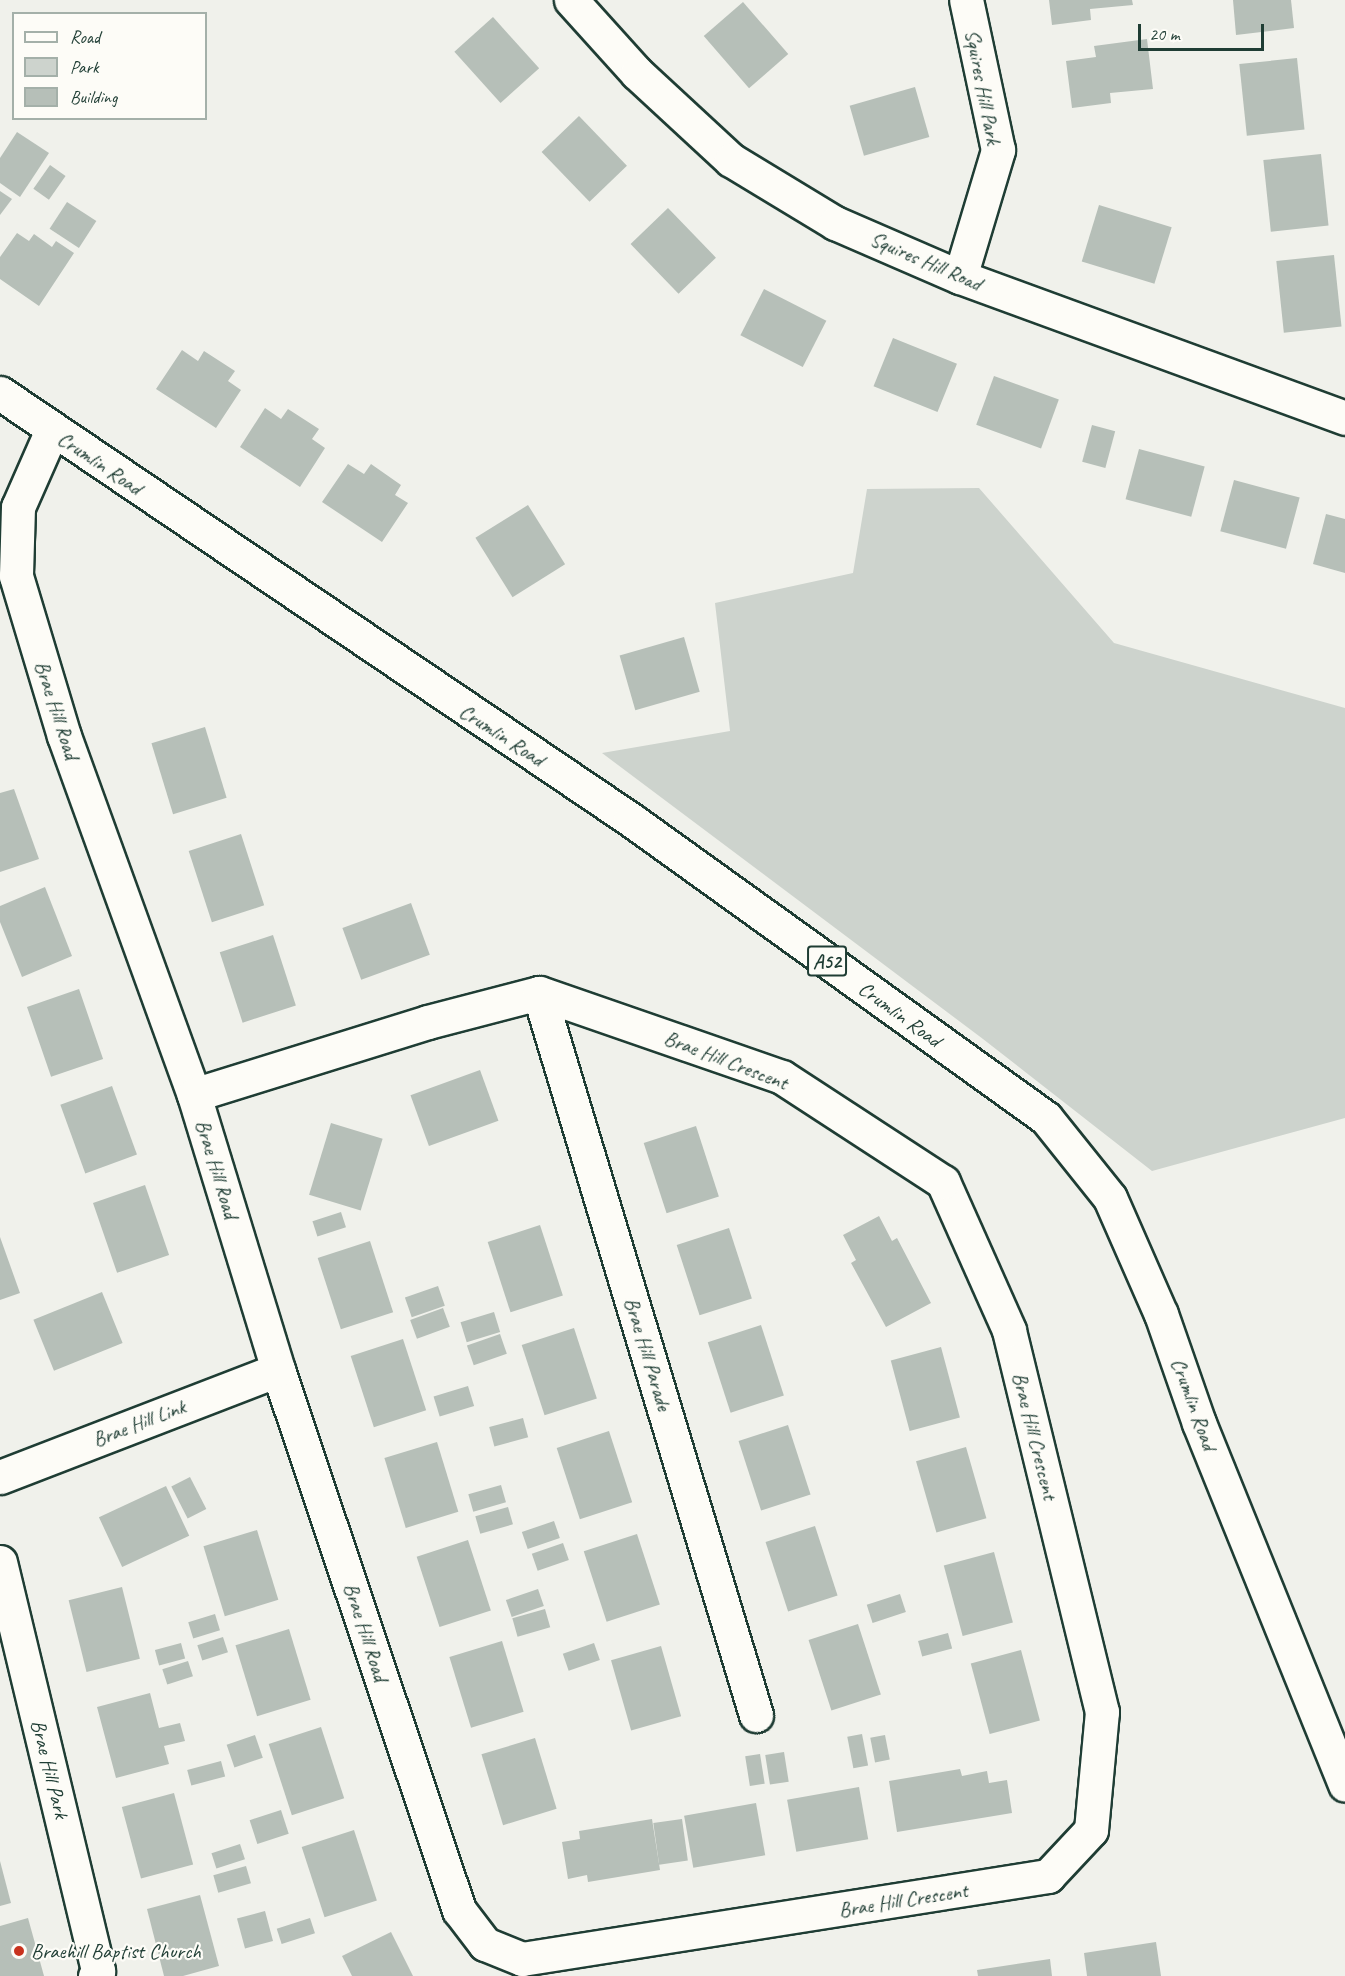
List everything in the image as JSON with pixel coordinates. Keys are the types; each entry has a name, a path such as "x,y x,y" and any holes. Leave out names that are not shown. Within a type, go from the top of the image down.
{"street":[{"name":"Squires Hill Road","path":"571,0 637,73 731,160 835,223 960,277 1345,418"},
{"name":"Squires Hill Park","path":"960,277 998,150 966,0"},
{"name":"Crumlin Road","path":"0,393 630,819 1046,1119 1114,1207 1161,1314 1199,1423 1345,1785"},
{"name":"Brae Hill Road","path":"52,430 18,507 16,576 64,736 194,1095 278,1370 459,1910"},
{"path":"194,1095 428,1022 539,993"},
{"name":"Brae Hill Parade","path":"539,993 756,1715"},
{"name":"Brae Hill Crescent","path":"459,1910 485,1944 522,1959 1048,1876 1091,1830 1102,1712 1010,1330 943,1182 782,1077 539,993"},
{"name":"Brae Hill Link","path":"0,1477 278,1370"},
{"name":"Brae Hill Park","path":"0,1562 98,1971 95,1976"}],"green space":[{"path":"979,488 1114,643 1345,708 1345,1118 1152,1171 983,1039 602,753 730,731 715,603 853,573 867,489"}],"building":[{"path":"1049,0 1132,0 1133,5 1090,9 1091,20 1052,25"},
{"path":"1233,0 1291,0 1294,28 1236,35"},
{"path":"743,2 788,54 749,88 704,36"},
{"path":"493,17 539,68 501,103 454,52"},
{"path":"1147,39 1153,89 1110,93 1111,103 1072,108 1066,61 1096,57 1094,46"},
{"path":"1297,58 1305,130 1247,136 1239,64"},
{"path":"915,87 929,137 864,156 850,106"},
{"path":"579,116 627,166 590,202 542,152"},
{"path":"17,132 49,153 20,197 0,183 0,158"},
{"path":"1321,154 1329,226 1271,232 1263,160"},
{"path":"50,165 66,176 49,200 33,189"},
{"path":"0,191 12,199 0,215"},
{"path":"67,202 96,221 79,248 50,229"},
{"path":"1099,205 1172,227 1154,284 1082,261"},
{"path":"668,208 716,258 679,294 631,244"},
{"path":"17,233 29,241 34,234 52,247 56,241 74,253 39,306 0,279 0,257"},
{"path":"1334,255 1342,327 1284,333 1276,261"},
{"path":"764,289 826,321 803,367 740,335"},
{"path":"893,338 957,364 937,412 874,386"},
{"path":"182,350 198,361 204,351 235,371 228,381 241,390 216,428 156,389"},
{"path":"994,376 1059,400 1041,448 976,425"},
{"path":"265,408 281,419 288,409 319,429 312,439 325,448 300,487 240,447"},
{"path":"1092,425 1115,431 1105,468 1082,462"},
{"path":"1139,449 1205,467 1191,517 1126,499"},
{"path":"348,464 364,474 371,464 401,485 395,495 408,503 382,542 322,502"},
{"path":"1234,480 1300,498 1286,549 1220,531"},
{"path":"528,505 565,564 513,597 475,538"},
{"path":"1326,514 1345,519 1345,573 1313,564"},
{"path":"684,637 700,692 635,710 620,655"},
{"path":"205,727 227,798 173,814 151,743"},
{"path":"14,789 39,859 0,872 0,793"},
{"path":"241,834 264,905 212,922 189,851"},
{"path":"45,887 72,956 22,977 0,922 0,906"},
{"path":"411,903 430,955 361,980 342,928"},
{"path":"273,935 296,1005 243,1023 220,952"},
{"path":"79,989 103,1059 51,1077 27,1007"},
{"path":"480,1070 498,1121 429,1146 410,1095"},
{"path":"112,1086 137,1155 85,1173 60,1105"},
{"path":"331,1123 383,1139 361,1211 309,1195"},
{"path":"696,1126 719,1196 667,1213 644,1143"},
{"path":"145,1185 169,1255 117,1273 93,1203"},
{"path":"341,1212 346,1227 317,1236 312,1221"},
{"path":"879,1216 892,1241 897,1238 931,1303 886,1327 851,1263 856,1260 843,1235"},
{"path":"540,1225 563,1295 511,1312 488,1242"},
{"path":"729,1228 752,1298 700,1315 677,1245"},
{"path":"0,1237 20,1293 0,1300"},
{"path":"370,1241 393,1312 341,1329 318,1258"},
{"path":"438,1286 445,1306 412,1317 405,1297"},
{"path":"102,1292 123,1343 54,1371 33,1320"},
{"path":"443,1308 450,1327 417,1339 410,1320"},
{"path":"494,1312 500,1332 467,1342 461,1322"},
{"path":"761,1325 784,1395 731,1413 708,1342"},
{"path":"574,1328 597,1398 545,1415 522,1345"},
{"path":"500,1334 507,1354 474,1365 467,1345"},
{"path":"403,1339 426,1410 374,1427 351,1356"},
{"path":"941,1347 960,1418 910,1431 891,1360"},
{"path":"468,1386 474,1406 440,1417 434,1397"},
{"path":"523,1418 528,1437 494,1446 489,1427"},
{"path":"788,1425 811,1494 761,1510 739,1441"},
{"path":"609,1431 632,1502 580,1519 557,1448"},
{"path":"437,1442 458,1512 406,1528 384,1458"},
{"path":"966,1447 986,1518 936,1532 916,1461"},
{"path":"190,1477 206,1509 188,1519 171,1487"},
{"path":"501,1485 506,1502 473,1512 468,1494"},
{"path":"166,1486 189,1536 122,1567 99,1517"},
{"path":"508,1507 513,1524 480,1534 475,1516"},
{"path":"554,1521 560,1538 528,1549 522,1532"},
{"path":"815,1526 838,1595 788,1611 766,1542"},
{"path":"257,1530 278,1600 225,1616 203,1546"},
{"path":"637,1534 660,1604 607,1622 584,1551"},
{"path":"468,1540 491,1610 440,1627 417,1557"},
{"path":"563,1543 569,1560 538,1571 532,1554"},
{"path":"994,1552 1013,1623 963,1636 944,1565"},
{"path":"122,1587 140,1659 87,1672 69,1600"},
{"path":"538,1589 544,1606 512,1617 506,1600"},
{"path":"900,1594 906,1612 873,1623 867,1605"},
{"path":"545,1609 550,1627 518,1637 512,1618"},
{"path":"215,1614 220,1630 193,1638 188,1622"},
{"path":"858,1624 881,1694 831,1710 809,1640"},
{"path":"289,1629 311,1700 257,1716 235,1645"},
{"path":"948,1633 952,1648 922,1656 918,1641"},
{"path":"223,1637 228,1652 202,1661 197,1645"},
{"path":"502,1641 524,1712 471,1728 449,1657"},
{"path":"181,1643 185,1658 159,1665 155,1650"},
{"path":"594,1643 600,1660 569,1671 563,1654"},
{"path":"661,1646 681,1716 631,1731 611,1660"},
{"path":"1021,1650 1040,1721 990,1734 971,1663"},
{"path":"188,1661 193,1676 167,1685 162,1669"},
{"path":"150,1693 159,1728 180,1723 185,1741 164,1746 169,1764 116,1778 97,1707"},
{"path":"321,1727 344,1798 292,1815 269,1744"},
{"path":"862,1734 868,1765 853,1768 847,1737"},
{"path":"255,1735 263,1758 234,1767 227,1745"},
{"path":"885,1735 890,1760 875,1762 870,1738"},
{"path":"535,1738 557,1809 503,1825 481,1754"},
{"path":"784,1752 789,1782 770,1785 765,1755"},
{"path":"760,1754 765,1784 750,1786 745,1756"},
{"path":"221,1761 225,1776 191,1786 187,1770"},
{"path":"960,1769 962,1776 987,1771 989,1783 1007,1780 1012,1813 897,1832 889,1781"},
{"path":"859,1787 868,1839 796,1852 787,1800"},
{"path":"174,1793 193,1864 141,1878 122,1807"},
{"path":"756,1803 765,1855 693,1868 684,1816"},
{"path":"281,1810 289,1834 257,1844 250,1820"},
{"path":"652,1819 660,1870 588,1882 587,1875 568,1879 562,1842 580,1839 579,1831"},
{"path":"682,1819 688,1861 659,1865 653,1823"},
{"path":"354,1830 377,1900 325,1917 302,1847"},
{"path":"240,1844 245,1859 216,1868 211,1853"},
{"path":"0,1861 11,1903 0,1906"},
{"path":"246,1866 251,1883 218,1893 213,1875"},
{"path":"200,1895 219,1966 183,1976 164,1976 147,1909"},
{"path":"265,1911 273,1941 245,1948 237,1919"},
{"name":"Braehill Baptist Church","path":"28,1918 44,1976 0,1976 0,1926"},
{"path":"310,1918 315,1933 282,1944 277,1929"},
{"path":"391,1932 413,1976 352,1976 342,1956"},
{"path":"1156,1942 1161,1976 1087,1976 1084,1953"},
{"path":"1050,1959 1052,1976 978,1976 977,1970"}],"place":[{"name":"Braehill Baptist Church","path":"19,1951"}]}
